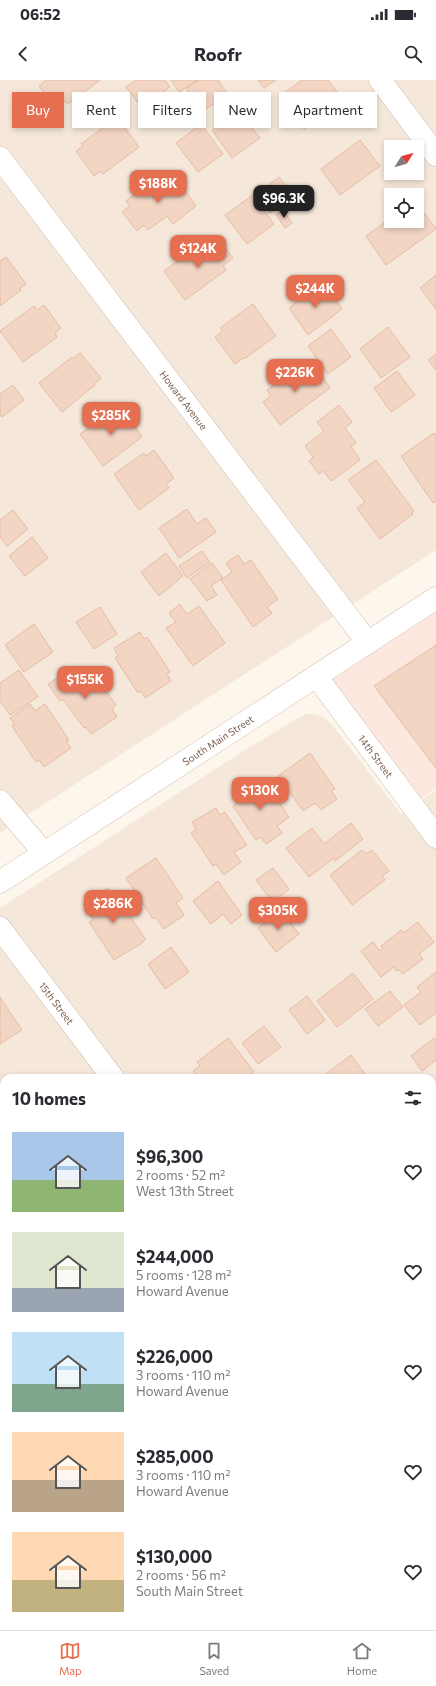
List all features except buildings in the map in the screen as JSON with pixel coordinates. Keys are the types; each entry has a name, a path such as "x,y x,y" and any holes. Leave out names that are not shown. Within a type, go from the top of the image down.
{"street":[{"path":"380,80 436,155"},
{"name":"Howard Avenue","path":"0,158 368,643"},
{"name":"South Main Street","path":"0,882 436,598"},
{"name":"14th Street","path":"316,676 436,837"},
{"path":"0,801 44,854"},
{"name":"15th Street","path":"0,928 110,1074"}],"shaded area":[{"path":"0,80 436,80 436,550 0,833"},
{"path":"436,598 436,788 412,805 316,676"},
{"path":"305,714 315,714 324,717 334,727 401,814 436,790 436,1074 0,1074 0,908 248,748"}]}
